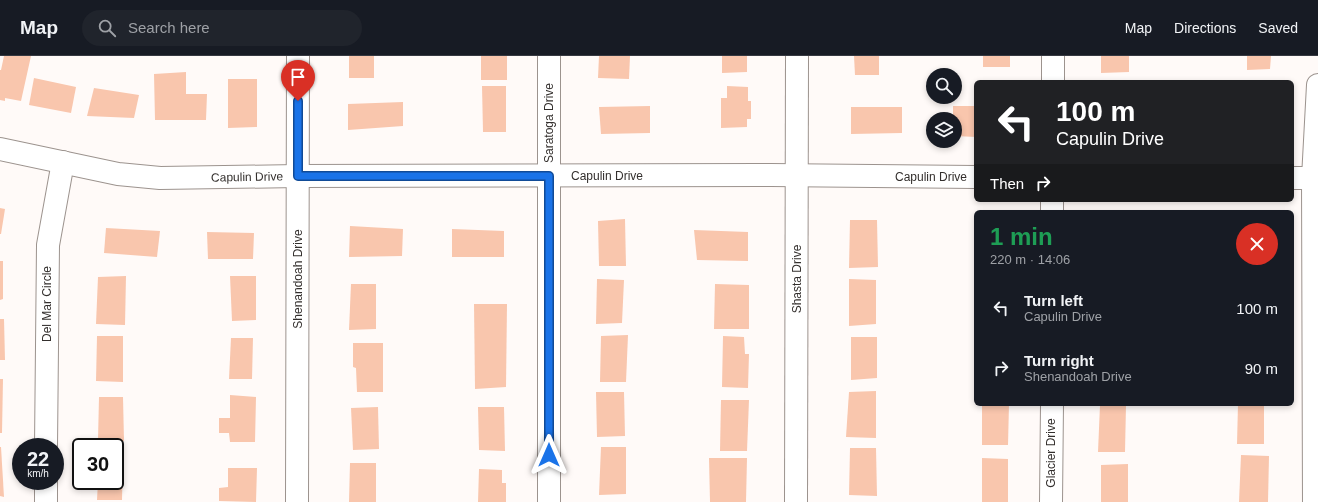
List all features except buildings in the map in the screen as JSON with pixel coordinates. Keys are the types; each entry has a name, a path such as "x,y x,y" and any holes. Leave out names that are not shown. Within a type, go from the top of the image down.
{"street":[{"name":"Shenandoah Drive","path":"298,56 298,502"},
{"name":"Saratoga Drive","path":"548,502 549,56"},
{"name":"Shasta Drive","path":"796,502 797,56"},
{"path":"1053,56 1053,80"},
{"path":"1314,502 1308,178 1318,85"},
{"name":"Capulin Drive","path":"0,149 118,174 160,178 298,176 797,175 974,177"},
{"name":"Del Mar Circle","path":"46,438 48,245 63,162"},
{"name":"Glacier Drive","path":"1051,502 1052,406"},
{"path":"46,490 46,502"}],"route":[{"path":"298,101 298,176 549,176 549,455"}]}
